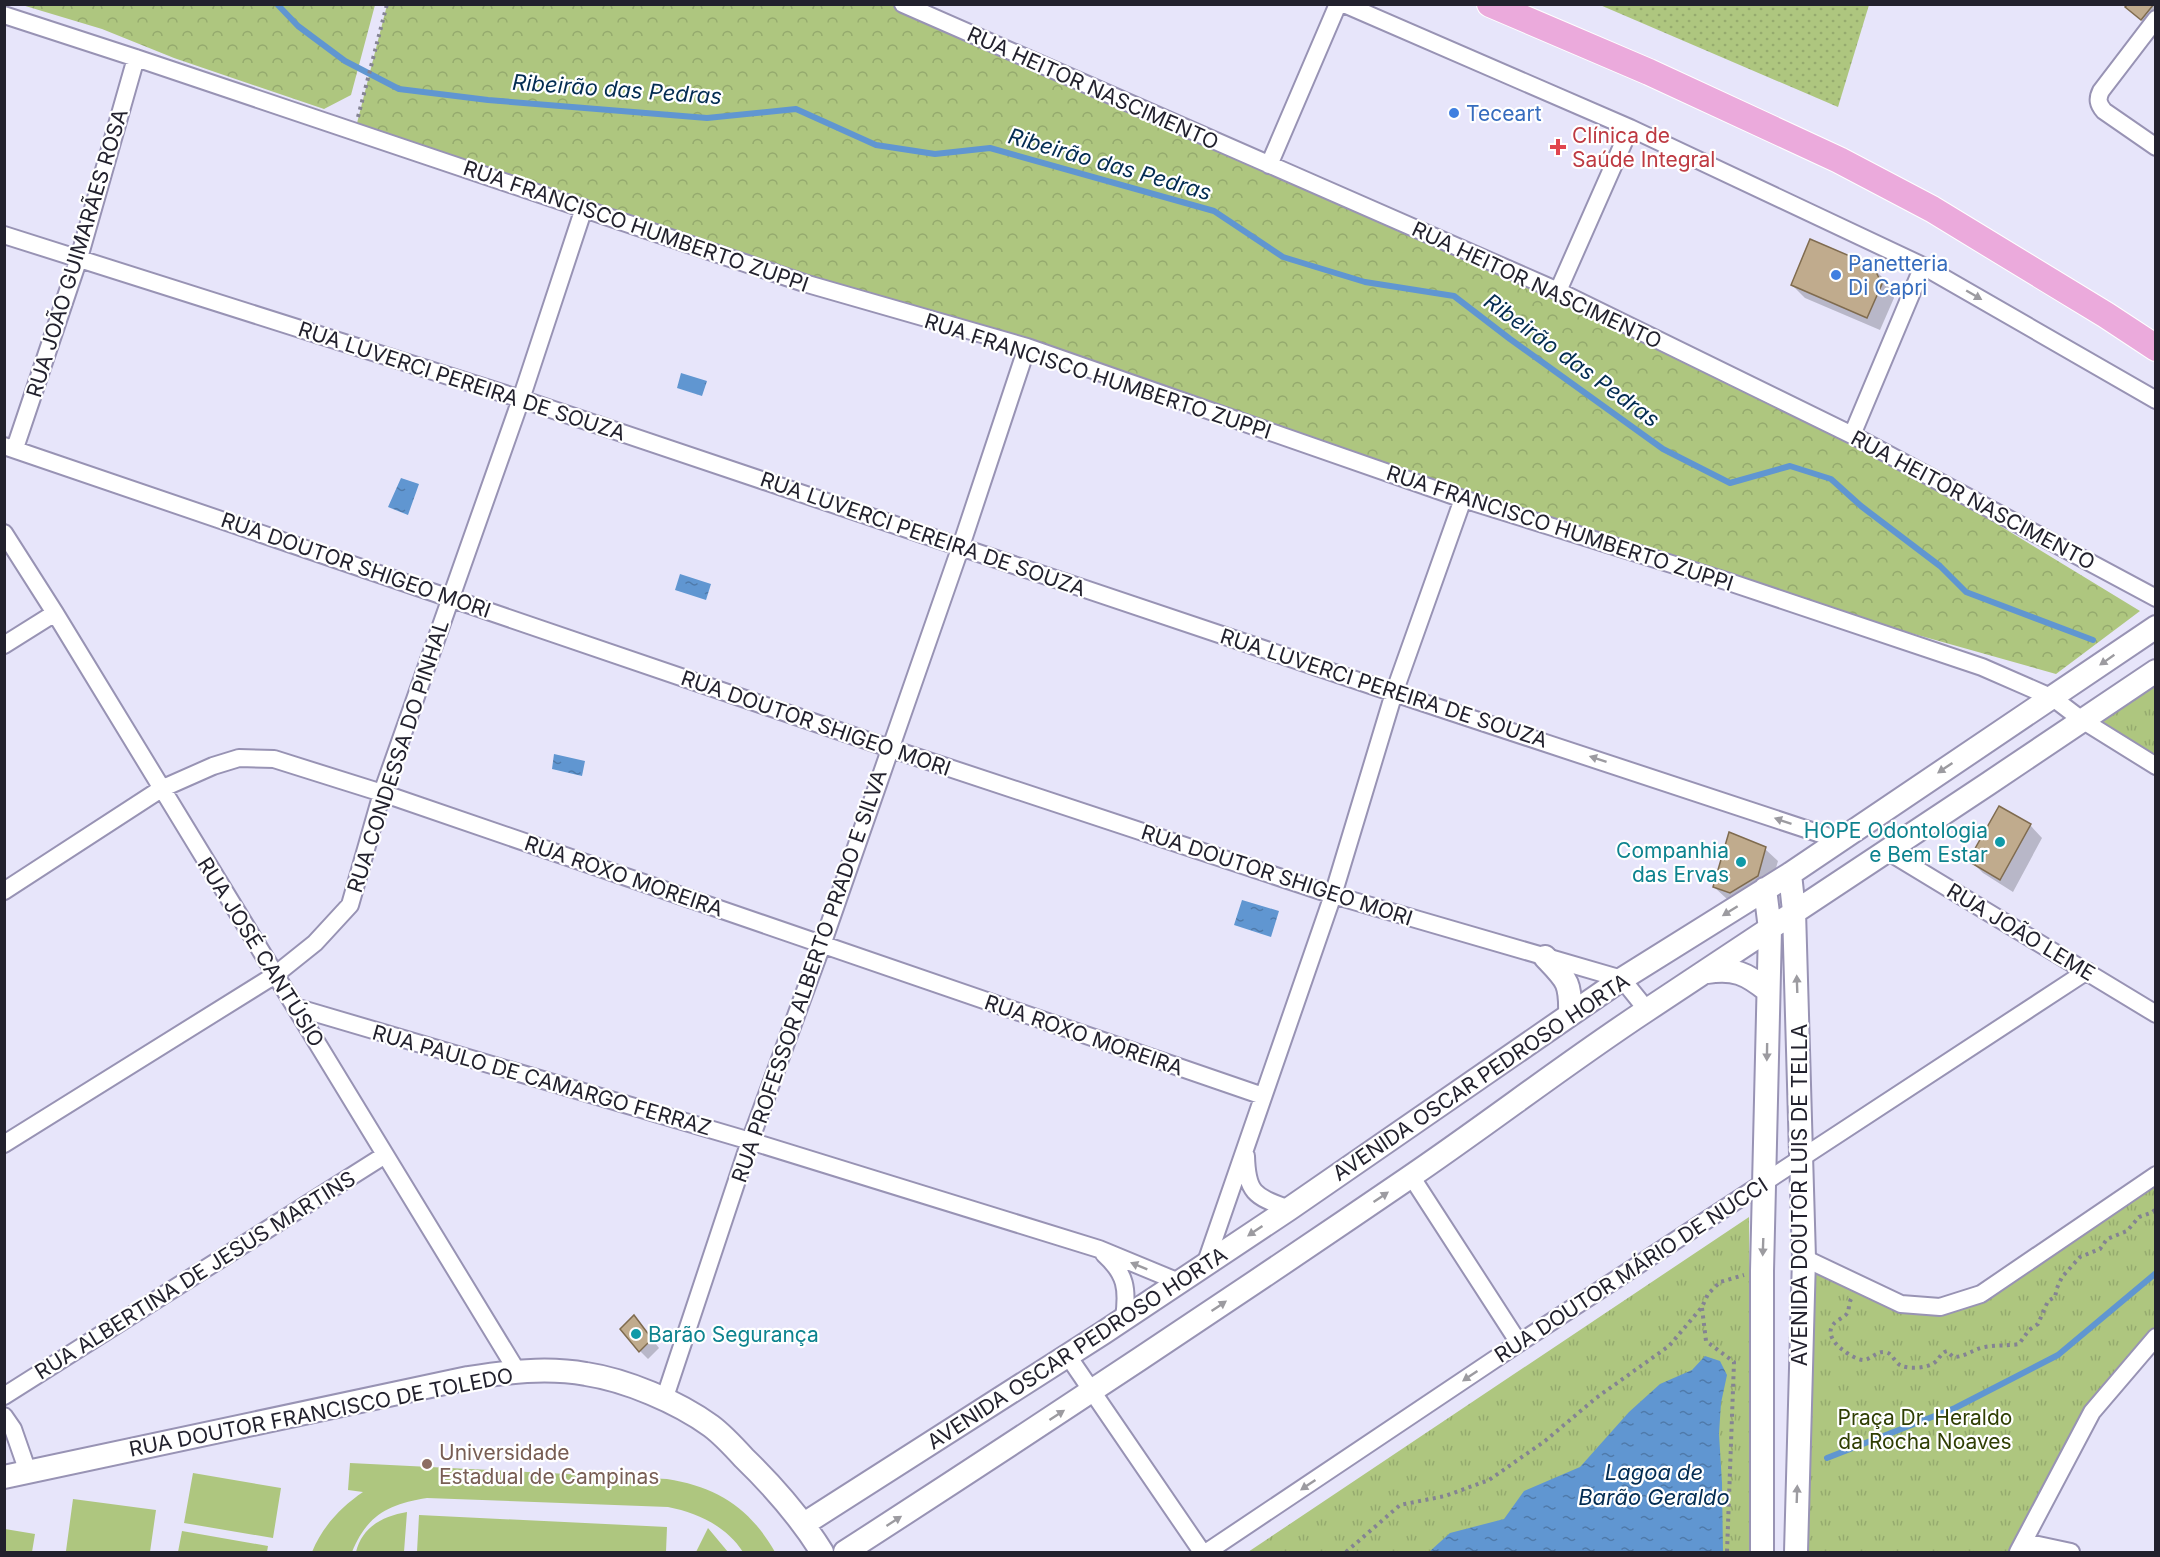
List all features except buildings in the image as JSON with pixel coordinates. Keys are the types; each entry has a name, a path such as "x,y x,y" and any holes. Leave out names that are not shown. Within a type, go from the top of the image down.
{"main road":[{"path":"1490,4 1649,72 1839,160 1932,209 2156,348"},
{"path":"2106,315 2156,334"},
{"name":"AVENIDA OSCAR PEDROSO HORTA","path":"804,1524 1068,1356 1289,1209 1622,979 1790,874 2156,627"},
{"name":"AVENIDA OSCAR PEDROSO HORTA","path":"845,1552 1092,1392 1411,1176 1647,1010 2156,670"},
{"name":"AVENIDA DOUTOR LUIS DE TELLA","path":"1790,874 1794,911 1804,1257 1796,1552"},
{"name":"AVENIDA DOUTOR LUIS DE TELLA","path":"1762,1552 1762,1283 1770,929 1765,889"},
{"path":"1545,957 1566,978 1571,994 1570,1015"},
{"path":"1707,972 1726,969 1743,974 1768,991"},
{"name":"RUA DOUTOR FRANCISCO DE TOLEDO","path":"4,1477 456,1380 517,1371 586,1374 664,1400 713,1427 764,1477 804,1524 822,1552"}],"street":[{"name":"RUA HEITOR NASCIMENTO","path":"903,4 1558,291 1851,435 2156,598"},
{"path":"1269,165 1338,4"},
{"path":"1344,4 1630,128 1923,266 2156,400"},
{"name":"RUA FRANCISCO HUMBERTO ZUPPI","path":"4,15 804,283 1027,347 1462,499 1726,581 1938,652 2008,677 2053,698 2082,720 2156,766"},
{"path":"2156,19 2098,98 2099,105 2104,111 2156,147"},
{"name":"RUA JOÃO GUIMARÃES ROSA","path":"10,447 79,258 136,58"},
{"path":"1558,291 1630,128"},
{"name":"RUA CONDESSA DO PINHAL","path":"4,1144 275,975 315,943 350,905 382,793 521,399 584,208"},
{"name":"RUA LUVERCI PEREIRA DE SOUZA","path":"4,235 521,399 1839,840"},
{"path":"1851,435 1923,266"},
{"name":"RUA PROFESSOR ALBERTO PRADO E SILVA","path":"664,1400 750,1141 822,945 961,546 1027,347"},
{"name":"RUA DOUTOR SHIGEO MORI","path":"10,447 889,748 1333,895 1622,979"},
{"path":"1205,1265 1333,895 1394,693 1462,499"},
{"name":"RUA JOSÉ CANTÚSIO","path":"4,533 517,1371"},
{"path":"4,645 55,613"},
{"name":"RUA ROXO MOREIRA","path":"4,891 161,789 213,766 239,758 274,759 382,793 1263,1096"},
{"name":"RUA JOÃO LEME","path":"1887,851 2156,1014"},
{"name":"RUA DOUTOR MÁRIO DE NUCCI","path":"1207,1552 1519,1343 2087,971"},
{"path":"1622,979 1647,1010"},
{"name":"RUA PAULO DE CAMARGO FERRAZ","path":"295,1007 750,1141 1099,1249 1179,1282"},
{"path":"1246,1143 1247,1178 1254,1191 1262,1199 1289,1209"},
{"name":"RUA ALBERTINA DE JESUS MARTINS","path":"4,1396 386,1155"},
{"path":"1804,1257 1901,1304 1940,1307 1981,1294 2156,1175"},
{"path":"1411,1176 1519,1343"},
{"path":"1099,1249 1116,1265 1125,1282 1127,1301 1125,1318"},
{"path":"2071,1552 2021,1547 2092,1412 2156,1337"},
{"path":"1068,1356 1202,1552"},
{"path":"4,1416 13,1429 28,1472"}],"path":[{"path":"361,105 387,4"},
{"path":"1346,1552 1400,1505 1445,1496 1489,1480 1545,1441 1596,1398 1669,1346 1702,1307 1708,1294 1720,1282 1750,1274"},
{"path":"1702,1307 1706,1341 1734,1362 1727,1552"}],"green space":[{"path":"22,5 375,5 351,95 324,109 174,58 102,29"},
{"path":"387,5 903,5 1558,291 1851,435 2140,611 2056,674 1726,581 355,131"},
{"path":"1600,5 1869,5 1838,107"},
{"path":"2155,671 2155,766 2082,720"},
{"name":"Praça Dr. Heraldo da Rocha Noaves","path":"2155,1175 2155,1337 2092,1412 2018,1552 1799,1552 1804,1258 1901,1304 1981,1294"},
{"path":"1749,1217 1752,1552 1248,1552"},
{"path":"350,1463 667,1479 701,1488 730,1502 755,1523 775,1552 743,1552 728,1535 710,1522 668,1507 427,1498 401,1504 381,1513 365,1529 352,1552 312,1552 321,1534 333,1518 363,1492 348,1490"},
{"path":"193,1473 281,1488 273,1538 184,1523"},
{"path":"73,1499 156,1510 150,1552 66,1551"},
{"path":"407,1512 404,1552 356,1552 368,1529 390,1516"},
{"path":"419,1515 667,1527 666,1552 417,1552"},
{"path":"708,1528 728,1552 696,1552"},
{"path":"5,1529 35,1534 32,1552 5,1552"},
{"path":"182,1531 268,1546 267,1552 178,1552"}],"water":[{"path":"681,373 707,381 702,396 677,388"},
{"path":"401,478 419,484 408,515 388,507"},
{"path":"680,574 711,584 706,600 675,590"},
{"path":"554,754 585,761 582,776 552,769"},
{"path":"1242,900 1279,911 1271,937 1234,925"},
{"name":"Lagoa de Barão Geraldo","path":"1705,1356 1720,1361 1727,1375 1721,1403 1719,1434 1723,1552 1429,1552 1450,1533 1504,1519 1524,1491 1580,1467 1629,1412 1660,1384 1692,1370"}],"waterway":[{"name":"Ribeirão das Pedras","path":"277,4 298,26 345,61 399,89 488,100 707,118 796,109 876,145 935,154 990,148 1214,211 1283,257 1365,282 1454,296 1663,449 1730,483 1790,466 1831,479 1861,506 1940,566 1966,592 2093,640"},
{"path":"1827,1458 1955,1408 2058,1355 2156,1273"}],"place":[{"name":"Teceart","path":"1454,113"},
{"name":"Clínica de Saúde Integral","path":"1558,147"},
{"name":"Panetteria Di Capri","path":"1836,275"},
{"name":"HOPE Odontologia e Bem Estar","path":"2000,842"},
{"name":"Companhia das Ervas","path":"1741,862"},
{"name":"Barão Segurança","path":"636,1334"},
{"name":"Universidade Estadual de Campinas","path":"427,1464"}]}
